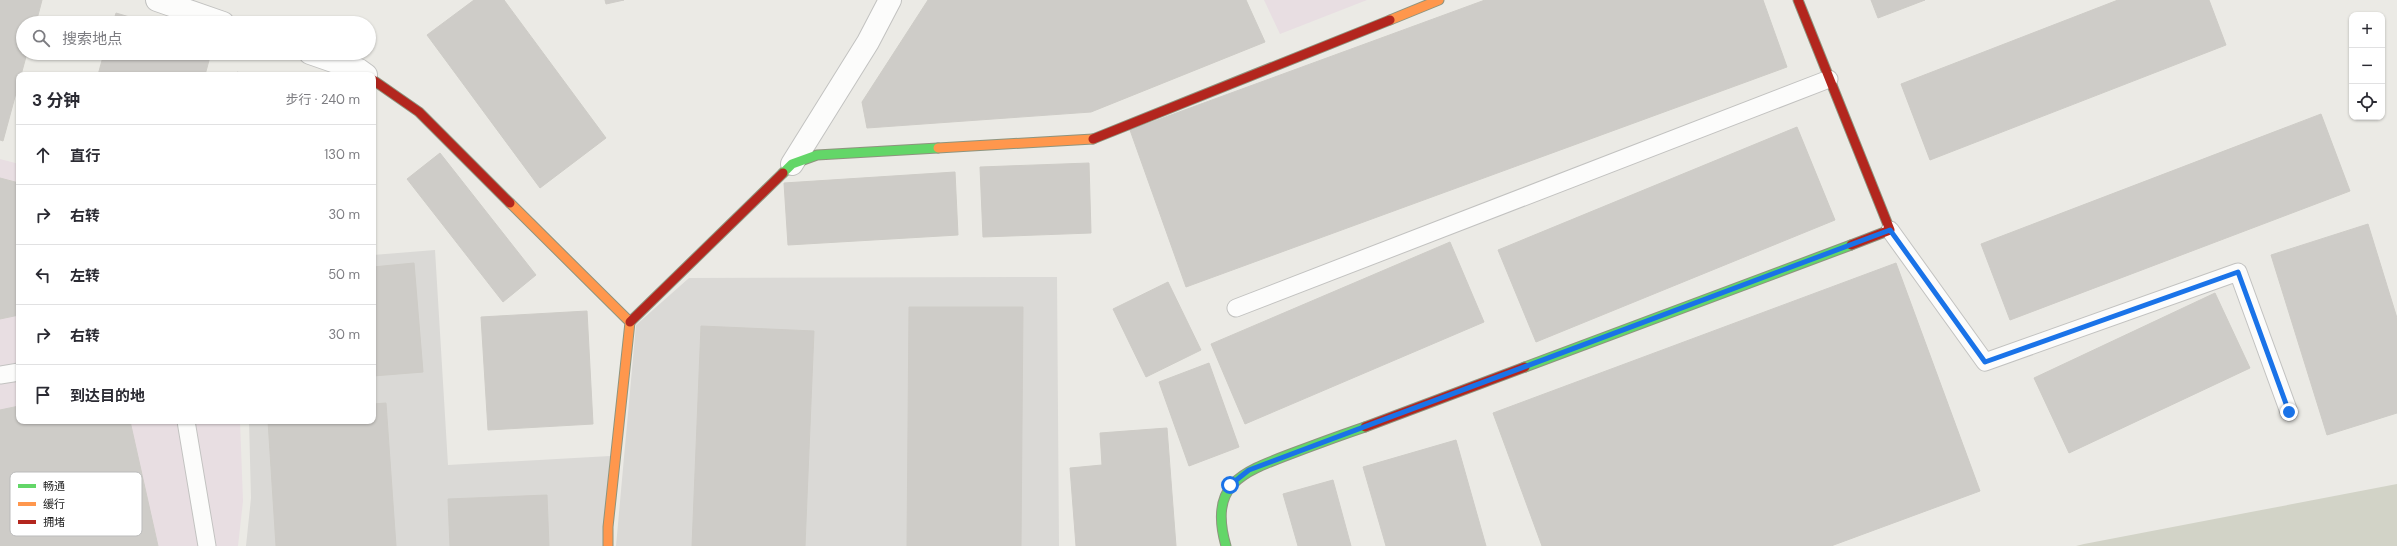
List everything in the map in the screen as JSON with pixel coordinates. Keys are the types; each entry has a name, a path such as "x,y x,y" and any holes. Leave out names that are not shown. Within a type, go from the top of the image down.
{"street":[{"path":"157,0 203,16"},
{"path":"608,546 608,527 630,322 792,164 868,42 890,0"},
{"path":"792,164 817,156 1096,139 1439,0"},
{"path":"1226,546 1219,526 1221,503 1230,485 1249,470 1890,230 1798,0"},
{"path":"330,60 362,72"},
{"path":"376,82 419,112 630,322"}],"lane":[{"path":"1236,308 1829,79"},
{"path":"1890,230 1985,362 2238,272 2289,412"},
{"path":"0,375 16,372"},
{"path":"187,424 207,546"}],"shaded area":[{"path":"1264,0 1367,0 1280,34"},
{"path":"0,159 16,163 16,424 240,424 243,501 238,546 0,546"},
{"path":"435,250 448,465 610,456 603,546 246,546 251,498 249,424 376,424 376,255"},
{"path":"1057,277 1059,546 616,546 636,325 689,278"},
{"path":"2397,484 2397,546 2076,546 2084,544"}],"building":[{"path":"0,0 42,0 38,16 16,16 16,60 25,60 22,72 16,72 16,93 3,141 0,140"},
{"path":"474,0 504,0 606,138 540,188 427,35"},
{"path":"605,0 624,0 606,4"},
{"path":"928,0 1246,0 1265,42 1091,112 867,128 862,102"},
{"path":"1485,0 1763,0 1787,67 1186,287 1130,130"},
{"path":"1871,0 1925,0 1878,18"},
{"path":"2118,0 2209,0 2226,45 1930,160 1901,84"},
{"path":"116,13 126,16 115,16"},
{"path":"102,60 209,60 206,72 99,72"},
{"path":"2321,114 2350,191 2010,320 1981,244"},
{"path":"1797,127 1835,220 1536,342 1498,250"},
{"path":"440,153 536,275 503,302 407,179"},
{"path":"1089,163 1091,233 983,237 980,167"},
{"path":"955,172 958,235 788,245 784,183"},
{"path":"0,178 16,182 16,316 0,319"},
{"path":"2368,224 2397,318 2397,413 2327,435 2271,255"},
{"path":"1450,242 1484,322 1245,424 1211,344"},
{"path":"414,263 423,372 376,376 376,267"},
{"path":"1896,263 1980,491 1831,546 1542,546 1493,413"},
{"path":"1168,282 1201,350 1146,377 1113,309"},
{"path":"2215,293 2250,368 2069,453 2034,378"},
{"path":"909,307 1023,307 1021,546 907,546"},
{"path":"587,311 593,424 488,430 481,317"},
{"path":"701,326 814,331 805,546 692,546"},
{"path":"1209,363 1239,447 1189,466 1159,382"},
{"path":"386,403 396,546 276,546 268,424 376,424 376,404"},
{"path":"16,407 16,424 131,424 141,472 10,472 10,536 142,536 142,475 158,546 0,546 0,410"},
{"path":"1167,428 1176,546 1076,546 1070,468 1102,465 1100,433"},
{"path":"1456,440 1486,546 1386,546 1363,467"},
{"path":"1333,480 1351,546 1298,546 1283,494"},
{"path":"547,495 549,546 450,546 448,499"}],"traffic: fast":[{"path":"783,173 792,164 817,155 938,148"},
{"path":"1525,367 1851,245"},
{"path":"1226,546 1222,525 1222,508 1226,494 1234,483 1245,474 1275,460 1365,427"}],"traffic: slow":[{"path":"1390,20 1439,0"},
{"path":"938,148 1093,139"},
{"path":"510,203 630,322 608,527 608,546"}],"traffic: jam":[{"path":"1798,0 1890,230 1851,245"},
{"path":"1093,139 1390,20"},
{"path":"376,82 419,112 510,203"},
{"path":"630,322 783,173"},
{"path":"1365,427 1525,367"}],"route":[{"path":"1230,485 1249,470 1890,230 1985,362 2238,272 2289,412"}]}
